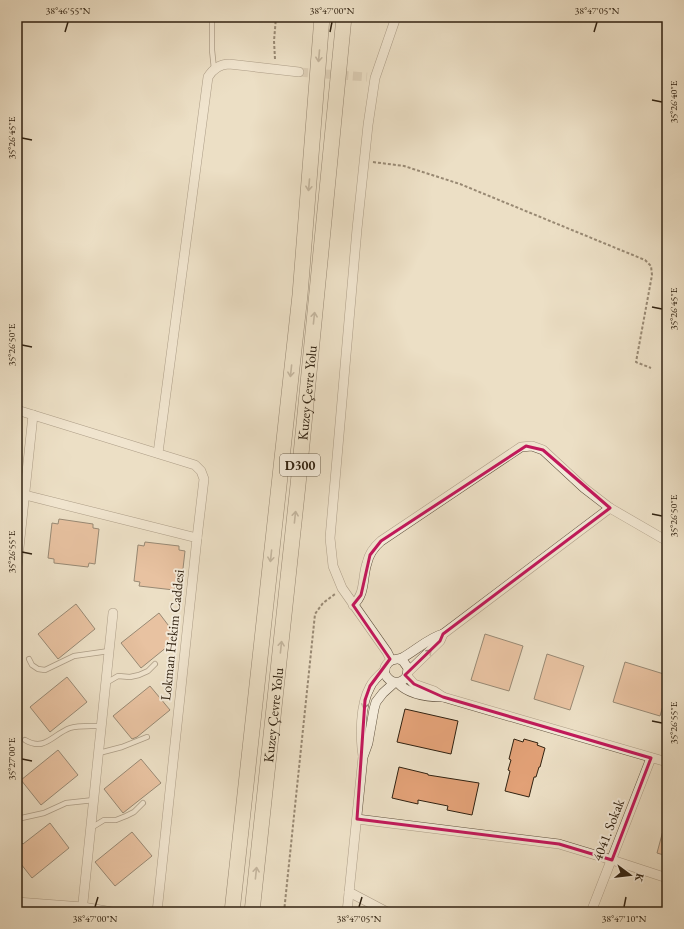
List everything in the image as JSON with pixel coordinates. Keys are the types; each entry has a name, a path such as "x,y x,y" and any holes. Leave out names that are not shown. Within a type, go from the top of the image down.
{"highway":[{"name":"Kuzey Çevre Yolu","path":"232,912 300,295 322,17"},
{"name":"Kuzey Çevre Yolu","path":"252,912 297,493 344,17"}],"street":[{"path":"396,17 371,78 330,538 333,566 342,588 353,605 387,652 395,660 406,664 408,674 414,684 434,691 443,697"},
{"path":"17,410 158,453 206,82 214,68 228,64 299,72"},
{"path":"17,567 21,494 33,415"},
{"path":"353,605 361,596 365,570 370,555 381,541 521,447 532,446 543,450 584,488 610,508 667,541"},
{"name":"Lokman Hekim Caddesi","path":"157,912 204,483 203,474 191,463 158,453"},
{"path":"21,494 197,538"},
{"path":"347,912 363,757 361,743 364,700 374,680 384,670 385,666 418,649 436,636 443,634 610,508"},
{"path":"83,910 113,613"},
{"path":"363,757 368,743 376,702 383,693 396,683 405,679 440,641 443,634"},
{"path":"384,670 387,678 409,691 432,697 443,697 667,762"},
{"name":"4041. Sokak","path":"591,912 651,758"},
{"path":"357,819 559,844 667,878"},
{"path":"349,892 387,912"},
{"path":"17,902 112,912"}],"lane":[{"path":"212,17 212,50 214,68"},
{"path":"29,659 32,665 38,669 45,670 74,656 109,652"},
{"path":"106,682 118,676 139,675 155,664"},
{"path":"25,740 32,744 39,745 69,728 101,726"},
{"path":"99,753 122,747 147,736"},
{"path":"17,819 44,813 66,803 94,800"},
{"path":"91,828 104,820 116,820 126,816 134,812 143,804"}],"path":[{"path":"276,17 274,41 278,70"},
{"path":"363,161 404,166 460,184 645,260 651,266 652,276 636,362 651,368"},
{"path":"284,912 315,614 324,603 342,588"}],"highlighted area":[{"path":"526,446 543,450 610,508 443,634 440,641 405,675 414,684 443,697 651,758 612,860 559,844 357,819 365,700 370,686 390,659 353,605 361,595 370,555 381,541"}],"building":[{"path":"59,519 93,524 93,528 99,529 95,564 89,563 88,567 54,563 54,559 48,558 52,523 58,524"},
{"path":"145,542 179,546 179,550 185,551 181,586 175,586 174,590 139,586 140,582 134,581 138,545 144,546"},
{"path":"76,604 95,629 58,659 38,634"},
{"path":"159,613 178,638 141,668 121,643"},
{"path":"485,634 523,646 509,691 471,680"},
{"path":"547,654 584,666 570,710 534,699"},
{"path":"625,662 667,675 667,692 660,716 613,702"},
{"path":"67,677 87,702 50,732 30,707"},
{"path":"150,686 170,710 137,737 132,739 113,716"},
{"path":"405,709 458,721 451,754 397,742"},
{"path":"514,739 523,742 524,739 538,743 537,745 545,748 540,767 536,777 534,777 529,797 505,791 510,771 508,770 511,760 509,759"},
{"path":"58,750 78,775 41,805 21,780"},
{"path":"141,759 161,783 123,813 104,789"},
{"path":"399,767 428,775 479,783 472,815 447,810 448,806 418,800 418,804 392,798"},
{"path":"50,823 69,848 32,878 17,859 17,847"},
{"path":"664,827 667,828 667,856 657,853"},
{"path":"132,832 152,856 115,886 95,862"}],"tunnel":[{"path":"299,72 367,77"}]}
